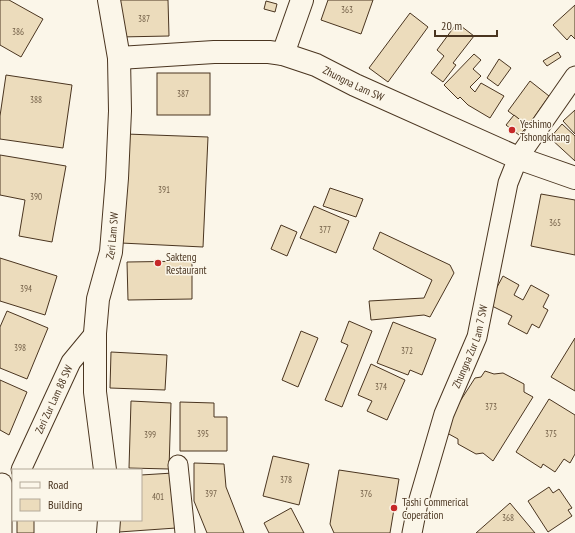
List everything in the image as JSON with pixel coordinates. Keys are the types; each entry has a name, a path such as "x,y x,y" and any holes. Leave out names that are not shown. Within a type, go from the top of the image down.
{"street":[{"name":"Zeri Lam SW","path":"105,469 95,392 95,333 98,299 111,252 117,178 120,111 119,58 109,0"},
{"path":"282,54 302,0"},
{"name":"Zhungna Lam SW","path":"119,58 214,52 269,52 282,54 316,65 355,85 518,158 575,178"},
{"name":"Zhungna Zur Lam 7 SW","path":"412,533 418,502 444,414 477,337 508,183 518,158 575,76"},
{"name":"Zeri Zur Lam 88 SW","path":"20,469 71,362 95,333"},
{"path":"178,465 185,533"},
{"path":"2,533 5,481"},
{"path":"108,533 109,521"}],"building":[{"path":"0,0 9,0 43,19 21,57 0,45"},
{"path":"118,0 168,0 169,36 119,37"},
{"path":"328,0 373,0 361,34 321,20"},
{"path":"266,1 277,4 275,12 264,9"},
{"path":"575,5 575,39 571,35 567,40 553,25"},
{"path":"410,13 428,27 388,82 369,68"},
{"path":"457,23 474,36 453,63 456,65 443,82 431,73 444,56 437,50"},
{"path":"558,52 561,57 547,66 543,61"},
{"path":"474,54 481,60 473,69 481,76 470,87 475,92 481,83 504,96 490,118 468,105 460,97 458,99 444,85"},
{"path":"499,59 511,68 498,86 487,78"},
{"path":"157,73 210,73 210,115 157,115"},
{"path":"6,75 72,85 63,148 0,139 0,116"},
{"path":"530,81 549,96 528,126 508,111"},
{"path":"575,110 575,134 563,121"},
{"path":"514,115 528,126 519,135 506,125"},
{"path":"562,124 575,136 575,161 550,138"},
{"path":"126,134 208,137 203,247 121,243"},
{"path":"0,155 66,166 52,242 19,236 25,200 0,195"},
{"path":"330,188 363,199 356,217 323,206"},
{"path":"541,194 575,200 575,255 531,246"},
{"path":"314,206 349,221 336,253 300,238"},
{"path":"281,225 297,232 287,256 271,249"},
{"path":"380,232 450,265 454,273 430,317 424,315 371,320 369,301 424,298 432,280 373,249"},
{"path":"0,258 57,276 45,315 0,301"},
{"path":"192,261 192,299 128,300 127,262"},
{"path":"503,276 519,285 514,295 523,300 531,285 549,295 543,307 548,310 539,328 532,324 527,334 508,324 512,316 488,304"},
{"path":"7,311 48,328 27,379 0,368 0,327"},
{"path":"349,321 372,331 342,407 325,400 348,345 341,342"},
{"path":"393,322 436,339 422,375 410,370 408,375 377,363"},
{"path":"301,331 318,338 298,387 282,380"},
{"path":"575,338 575,391 551,377"},
{"path":"111,352 167,355 165,390 110,388"},
{"path":"371,364 405,380 387,420 367,411 372,401 358,395"},
{"path":"485,371 494,374 503,373 524,384 524,392 533,397 493,461 483,453 476,454 458,444 458,439 447,433 451,423 450,417 475,378 481,377"},
{"path":"0,380 27,392 9,435 0,430"},
{"path":"549,399 575,415 575,454 570,463 564,459 555,472 543,464 541,468 516,452"},
{"path":"131,401 171,403 169,469 129,468"},
{"path":"180,402 214,403 214,417 227,417 227,451 180,451"},
{"path":"273,456 309,464 299,505 263,496"},
{"path":"194,463 224,464 226,487 244,533 207,533 194,501"},
{"path":"339,470 399,479 390,533 334,533 330,524"},
{"path":"173,473 176,528 119,532 118,521 142,521 142,475"},
{"path":"549,487 553,493 559,489 572,508 568,510 572,516 548,532 528,501"},
{"path":"510,503 535,533 476,533"},
{"path":"291,508 304,533 269,533 264,523"},
{"path":"17,521 34,521 34,533 17,533"}],"place":[{"name":"Yeshimo Tshongkhang","path":"512,130"},
{"name":"Sakteng Restaurant","path":"158,263"},
{"name":"Tashi Commerical Coperation","path":"394,508"}]}
